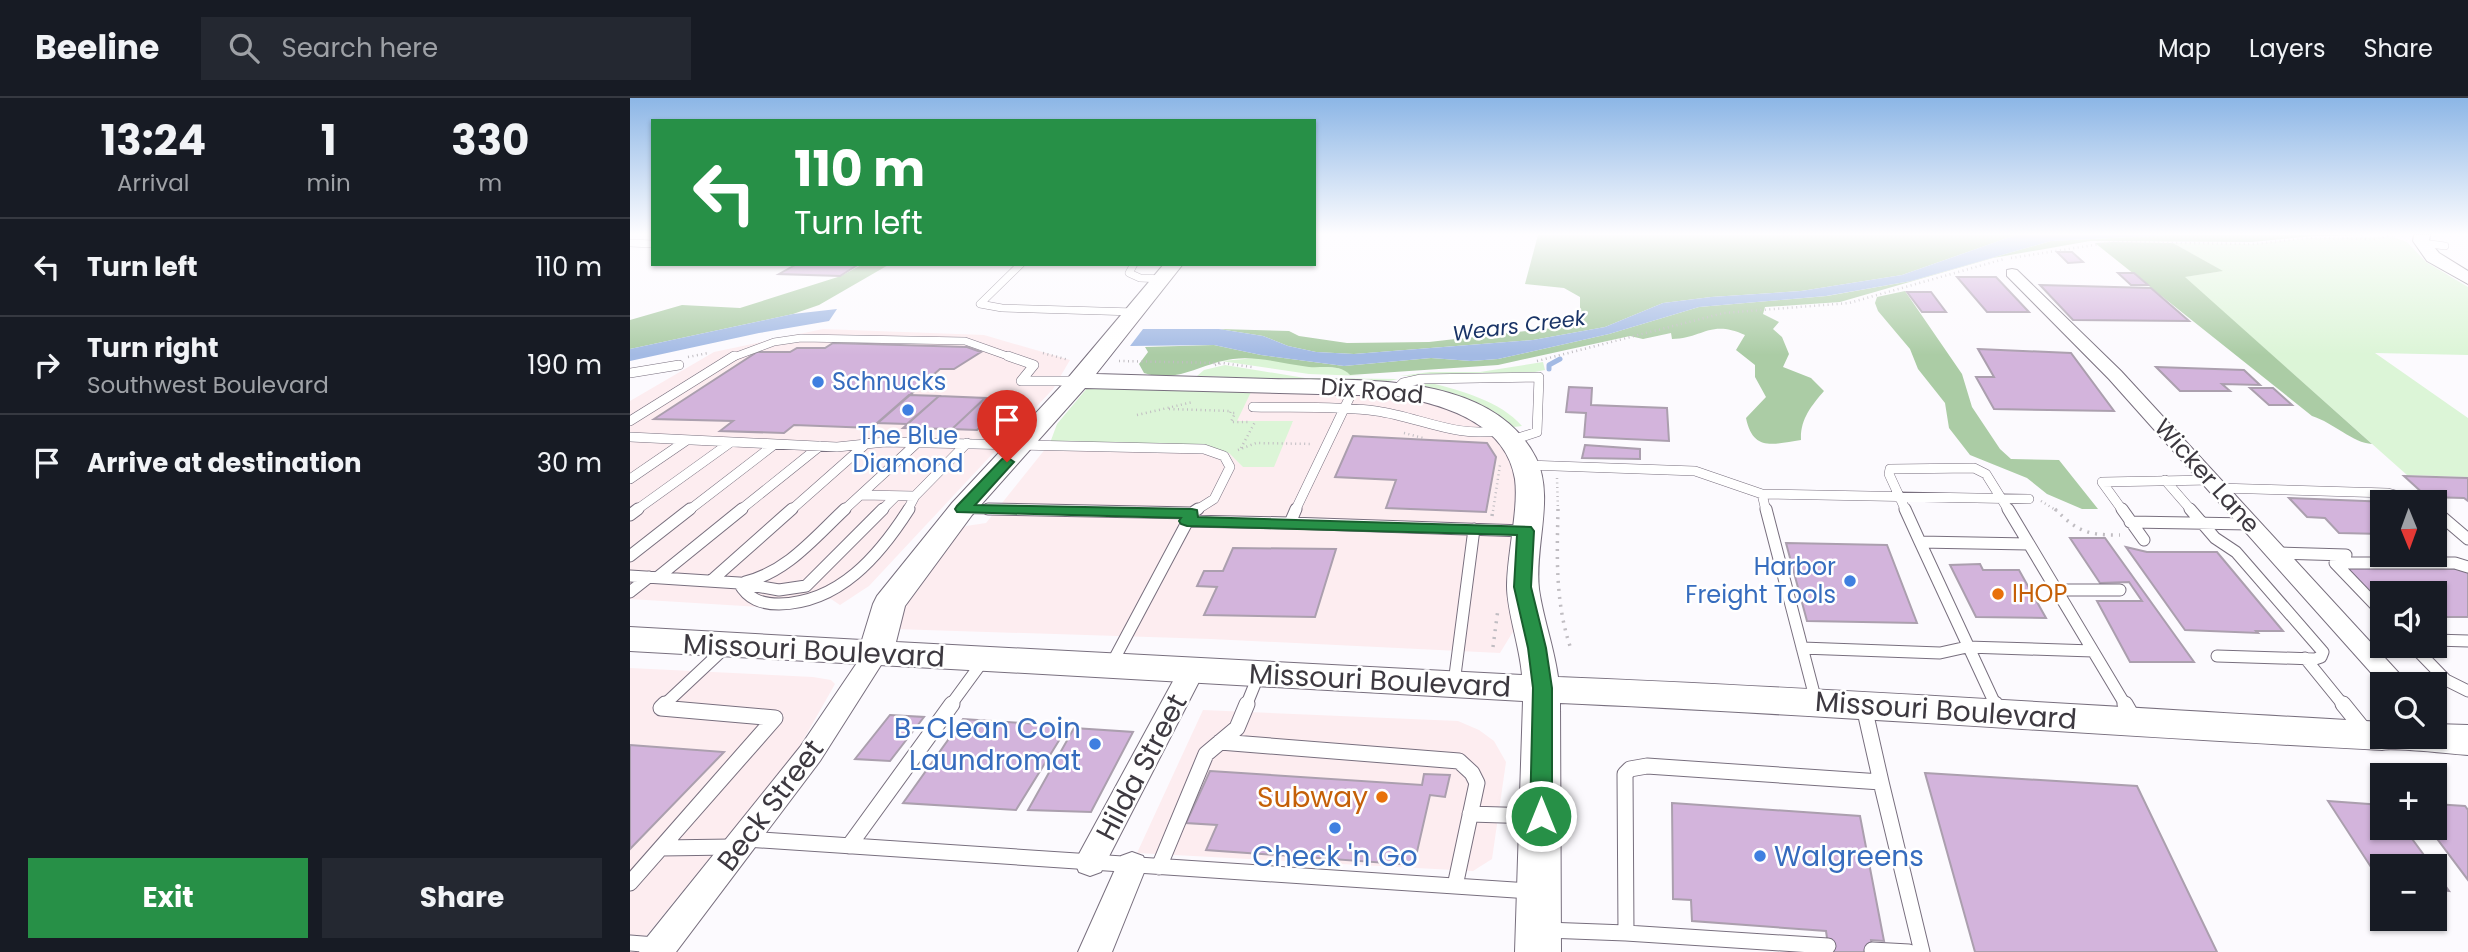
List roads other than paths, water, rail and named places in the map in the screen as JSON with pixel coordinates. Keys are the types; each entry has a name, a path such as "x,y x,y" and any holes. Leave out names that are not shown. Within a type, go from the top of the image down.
{"main road":[{"path":"1146,383 1099,370 1135,312 1166,275"},
{"path":"876,654 889,604 962,509 1022,446 1078,381 1103,361"},
{"name":"Dix Road","path":"1078,381 1146,383 1350,398 1397,389 1468,407 1511,448"},
{"path":"1511,448 1530,481 1512,530 1537,648 1542,688 1538,925"},
{"name":"Missouri Boulevard","path":"630,639 876,654 1816,701 2136,723 2370,735"}],"street":[{"name":"Wicker Lane","path":"2015,275 2115,376 2385,672"},
{"name":"Beck Street","path":"659,949 828,729 876,654"},
{"name":"Hilda Street","path":"1090,863 1192,670"},
{"name":"Hilda Street","path":"1095,952 1145,866"}],"lane":[{"path":"1010,275 980,304 1002,308 1135,312"},
{"path":"1133,275 1140,278 1153,275"},
{"path":"630,421 738,352 801,338 965,341 1034,365 1021,381 1078,381"},
{"path":"630,373 679,365"},
{"path":"1397,389 1403,383 1421,379 1539,377 1537,432 1511,448"},
{"path":"1253,407 1350,398 1463,434 1486,435 1511,448 1695,471 1762,494 2029,499"},
{"path":"1290,523 1350,398"},
{"path":"630,445 635,437 820,446 918,442 1204,449 1224,456 1230,467 1214,499 1189,517 1111,665"},
{"path":"630,479 687,440"},
{"path":"630,515 731,442"},
{"path":"739,583 776,572 918,442"},
{"path":"712,580 867,443"},
{"path":"739,583 753,599 769,604 796,603 822,597 848,580 870,557 911,507 915,496 967,443"},
{"path":"630,556 775,444"},
{"path":"630,592 653,577 820,446"},
{"path":"1999,714 1889,474 1894,467 1968,467 1983,471 2136,723"},
{"path":"2165,480 2215,538 2236,552 2323,652 2321,656 2305,658 2217,656"},
{"path":"2142,538 2102,482 2165,480 2370,492"},
{"path":"1762,494 1816,701"},
{"path":"861,495 915,496"},
{"path":"630,576 712,580 779,590 806,586 896,496"},
{"path":"962,509 1512,530"},
{"path":"2447,521 2468,539"},
{"path":"2130,522 2250,524"},
{"path":"1454,684 1474,529"},
{"path":"1920,542 2028,544"},
{"path":"2277,553 2468,558"},
{"path":"2318,555 2370,608"},
{"path":"2370,599 2335,563 2455,563 2468,567"},
{"path":"2057,590 2120,590"},
{"path":"2447,640 2468,641"},
{"path":"630,883 775,718 661,708 727,645"},
{"path":"1802,648 1940,653 1968,648 2093,651"},
{"path":"2305,658 2370,722"},
{"path":"2425,658 2446,680 2467,689"},
{"path":"849,846 985,659"},
{"path":"1145,866 1206,754 1237,728 1260,673"},
{"path":"1863,704 1922,952"},
{"path":"1220,741 1459,761 1472,773 1477,783 1455,886"},
{"path":"1626,933 1625,774 1630,769 1647,766 1881,782"},
{"path":"1470,814 1541,816"},
{"path":"661,848 741,843 849,846 1455,886 1538,925 1828,946"},
{"path":"630,943 659,949"},
{"path":"1872,950 1909,952"}],"water":[{"path":"1902,275 1933,275 1826,296 1699,307 1609,334 1498,359 1471,361 1431,358 1344,366 1261,355 1214,345 1130,346 1143,329 1219,329 1263,336 1288,346 1316,352 1354,354 1533,340 1605,327 1663,303 1801,291"},
{"path":"837,309 829,321 630,361 630,349 793,314"}],"waterway":[{"path":"1549,369 1549,365 1560,359"}],"place":[{"name":"Schnucks","path":"818,382"},
{"name":"The Blue Diamond","path":"908,410"},
{"name":"Harbor Freight Tools","path":"1850,581"},
{"name":"IHOP","path":"1998,594"},
{"name":"B-Clean Coin Laundromat","path":"1095,744"},
{"name":"Subway","path":"1382,797"},
{"name":"Check 'n Go","path":"1335,828"},
{"name":"Walgreens","path":"1760,856"}],"water label":[{"name":"Wears Creek","path":"1519,326"}]}
